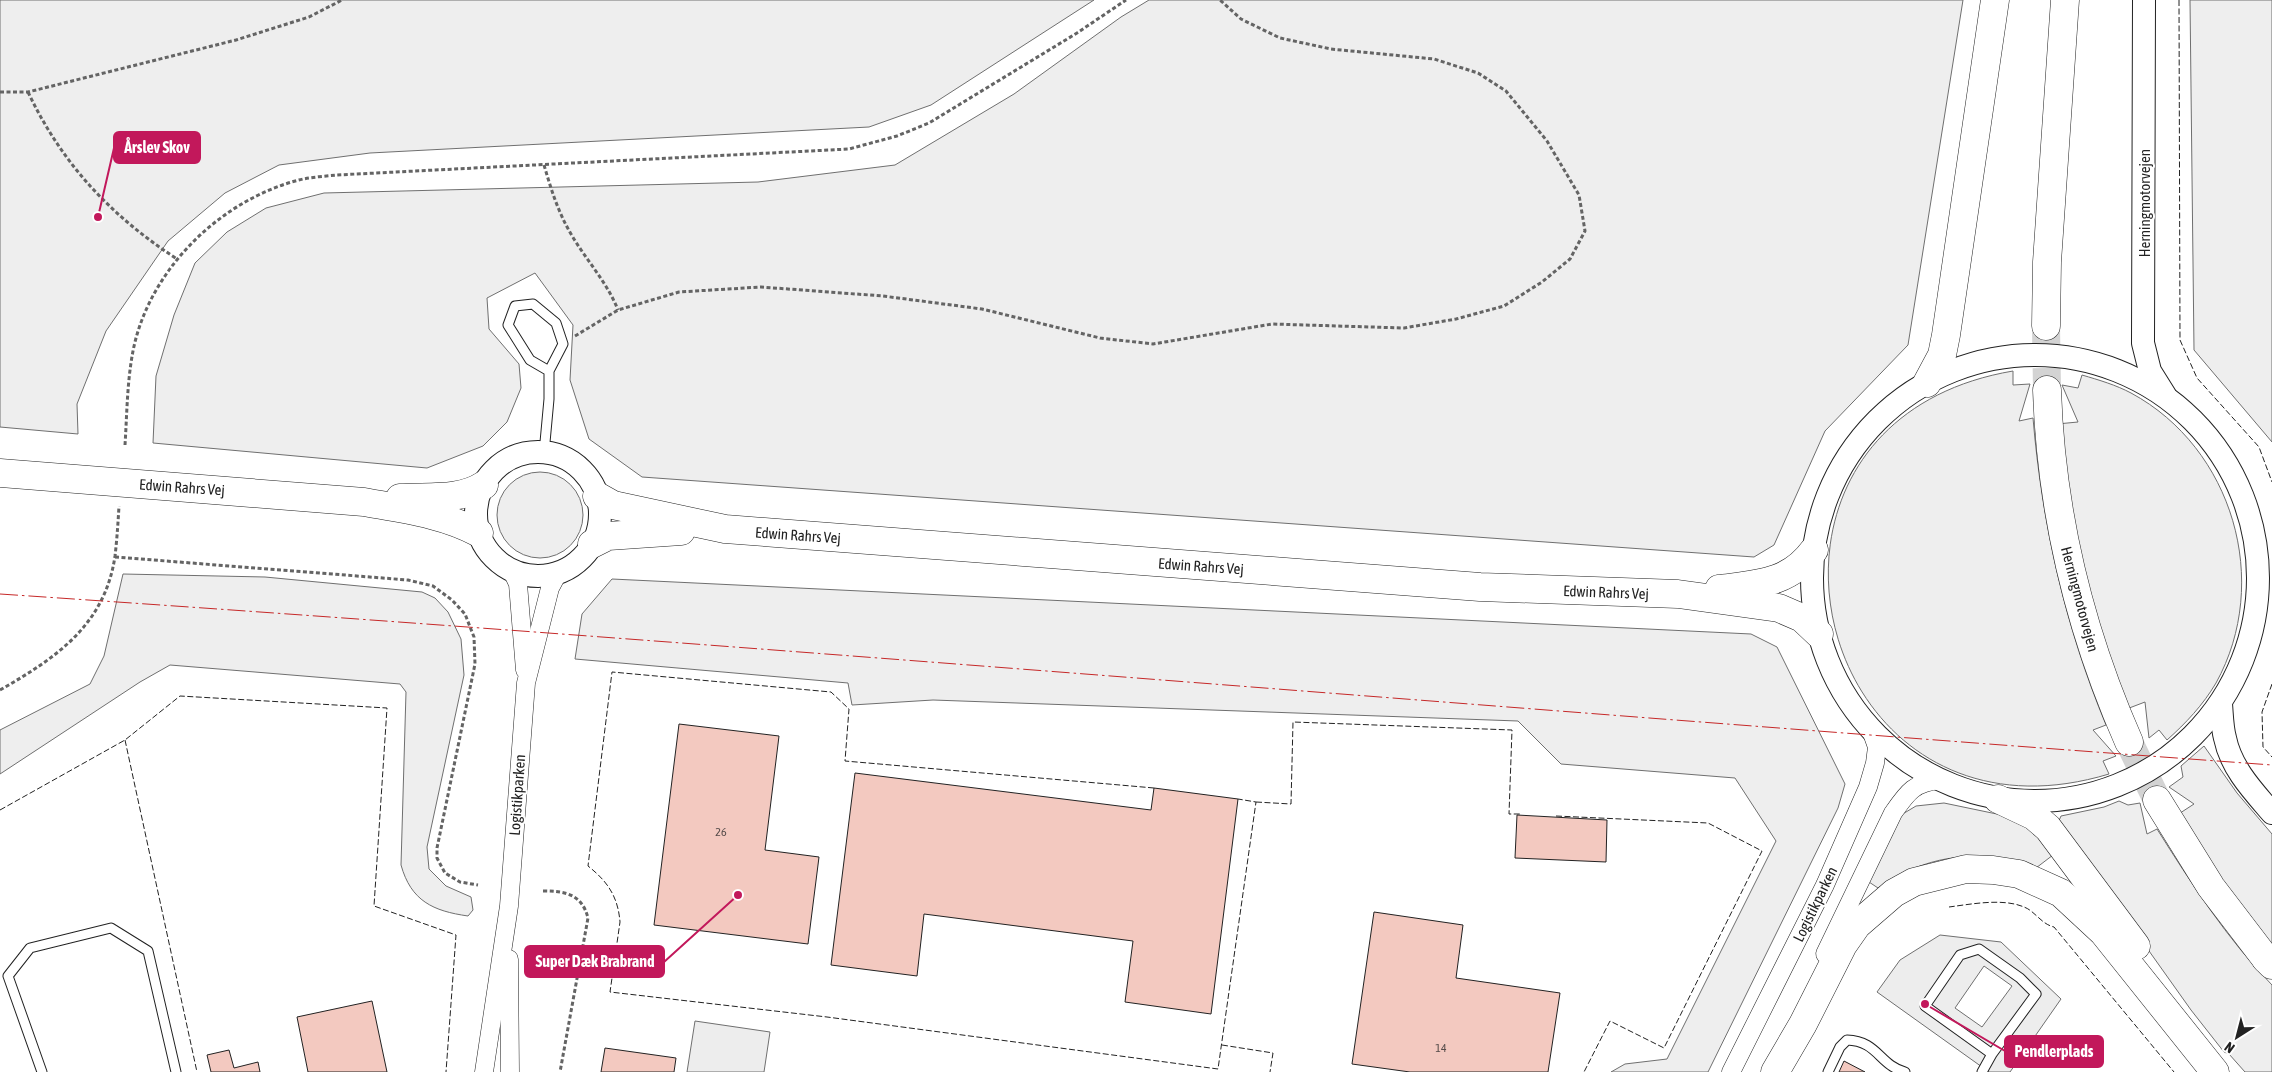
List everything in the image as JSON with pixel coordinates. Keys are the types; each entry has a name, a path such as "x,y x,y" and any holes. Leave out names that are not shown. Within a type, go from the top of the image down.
{"highway":[{"path":"1927,383 1942,356 1946,335 1995,0"},
{"path":"2046,326 2047,262 2065,0"},
{"name":"Herningmotorvejen","path":"2047,390 2048,425 2056,496 2076,592 2109,697 2129,742"},
{"name":"Edwin Rahrs Vej","path":"0,473 364,502"},
{"path":"364,502 447,496 472,492 484,485"},
{"path":"597,496 613,505 725,529"},
{"path":"364,502 423,513 466,526 479,533"},
{"path":"592,544 608,536 725,529"},
{"name":"Edwin Rahrs Vej","path":"725,529 1470,586 1678,594"},
{"path":"1678,594 1754,585 1782,577 1795,571 1814,550"},
{"path":"1678,594 1779,608 1802,618 1819,634"},
{"path":"1998,799 2034,816 2048,828 2186,1015 2232,1072"},
{"path":"2157,800 2211,887 2269,962"},
{"path":"1775,1072 1803,1024 1842,945 1857,925 1894,893 1914,882 1966,869 1993,870 2018,874 2061,893 2103,932 2215,1072"}],"street":[{"name":"Herningmotorvejen","path":"2144,0 2143,342 2150,371 2169,399"},
{"path":"2046,355 2085,360 2129,375 2169,399 2202,430 2229,467 2242,494 2254,530 2259,575 2255,620 2242,664 2221,704 2205,724 2181,748 2146,772 2124,784 2075,798 2024,802 1998,799 1959,788 1940,780 1892,749 1871,730 1839,685 1829,664 1819,634 1812,592 1814,550 1828,494 1850,453 1881,416 1911,392 1948,372 1992,359 2046,355"},
{"path":"544,453 567,460 577,466 593,485 597,496 600,521 592,544 572,566 558,573 542,576 526,575 511,570 492,554 479,533 477,509 484,485 505,462 524,454 544,453"},
{"name":"Logistikparken","path":"484,1072 509,906 526,683 518,584 511,570"},
{"name":"Logistikparken","path":"526,683 550,588 558,573"},
{"path":"2221,704 2224,738 2231,757 2248,786 2272,813"},
{"name":"Logistikparken","path":"1731,1072 1825,885 1868,788 1877,747 1871,730"},
{"name":"Logistikparken","path":"1770,1072 1792,1020 1893,813 1904,797 1916,785 1940,780"},
{"name":"Logistikparken","path":"509,906 510,1072"}],"lane":[{"path":"544,453 549,399 549,371 563,344 556,323 533,304 514,306 508,325 530,360 549,371"},
{"path":"42,1072 8,976 30,948 111,928 148,951 176,1072"},
{"path":"1982,1072 1992,1054 2036,994 2020,978 1979,949 1960,955 1925,1006 1992,1054"},
{"path":"1828,1072 1840,1047 1847,1040 1860,1040 1878,1052 1893,1070 1905,1072"}],"path":[{"path":"0,92 28,92 85,80 236,40 308,17 342,0"},
{"path":"125,445 133,349 148,306 177,259 219,219 256,197 303,179 347,174 808,153 849,149 897,136 929,123 1077,33 1126,0"},
{"path":"563,344 618,310 679,292 761,287 883,296 982,309 1100,338 1153,344 1272,324 1404,328 1456,320 1504,306 1542,282 1570,259 1585,231 1579,195 1546,141 1506,91 1478,73 1434,59 1331,49 1280,38 1241,19 1220,0"},
{"path":"28,92 42,122 81,177 141,236 177,259"},
{"path":"544,165 554,198 571,234 612,296 618,310"},
{"path":"0,690 63,650 87,625 104,596 115,558 119,506"},
{"path":"115,558 408,580 433,586 452,600 465,614 474,637 475,664 442,820 437,858 445,873 452,879 478,885"},
{"path":"543,891 559,891 576,896 582,903 588,918 560,1072"}],"shaded area":[{"path":"0,0 1094,0 931,105 869,127 370,153 279,165 225,193 168,241 106,331 77,404 78,434 0,427"},
{"path":"1149,0 1963,0 1908,345 1825,431 1774,545 1754,557 642,477 589,439 570,380 573,325 535,273 487,298 489,329 519,364 521,388 507,422 483,446 427,468 153,443 156,376 174,315 195,263 227,232 266,208 324,193 758,182 895,165 1014,94 1121,17"},
{"path":"2190,0 2272,0 2272,442 2194,350"},
{"path":"2013,371 2013,385 2030,384 2019,421 2033,418 2042,497 2057,574 2067,613 2091,688 2106,725 2093,730 2116,756 2103,761 2109,774 2007,785 1926,756 1867,700 1834,626 1830,545 1857,469 1917,407"},
{"path":"2082,375 2131,393 2166,417 2195,447 2217,482 2233,521 2241,561 2241,603 2233,644 2216,683 2206,699 2167,740 2159,730 2149,738 2145,702 2124,710 2084,590 2057,424 2078,422 2062,385 2078,388"},
{"path":"540,472 557,475 571,484 580,498 583,515 580,532 571,546 557,555 540,558 523,555 509,546 500,532 497,515 500,498 509,484 523,475"},
{"path":"123,574 265,577 422,592 435,598 448,612 461,639 464,675 427,847 429,869 446,886 471,897 473,910 468,916 444,911 417,896 405,877 401,865 406,692 400,684 170,665 140,682 0,774 0,730 90,684 104,656"},
{"path":"612,579 1751,634 1777,647 1845,784 1838,808 1708,1072 1611,1072 1625,1064 1667,1059 1776,841 1735,778 1561,764 1518,721 933,700 852,705 848,683 575,659 582,614"},
{"path":"2204,746 2237,793 2272,834 2272,953 2174,817 2194,804 2169,787 2183,777 2181,766"},
{"path":"2119,801 2128,805 2140,803 2147,834 2157,829 2196,890 2225,930 2272,985 2272,1072 2245,1072 2229,1054 2224,1052 2191,1010 2058,823 2061,816 2104,807"},
{"path":"1944,803 2016,818 2028,825 2053,855 2036,868 1985,858 1970,857 1939,860 1898,875 1878,888 1869,882 1901,815 1916,806"},
{"path":"1940,935 2001,942 2061,999 2010,1072 1989,1072 1877,992 1900,960","holes":["1984,966 2012,986 1982,1027 1955,1008"]},
{"path":"695,1021 770,1032 764,1072 687,1072"}],"building":[{"path":"679,724 779,736 765,850 819,857 808,944 654,925"},
{"path":"855,773 1151,810 1154,788 1238,799 1211,1014 1125,1002 1133,941 924,914 917,976 831,965"},
{"path":"1517,815 1607,820 1606,862 1515,858"},
{"path":"1374,912 1463,925 1456,978 1560,993 1548,1072 1410,1072 1352,1064"},
{"path":"372,1001 387,1072 308,1072 297,1017"},
{"path":"605,1048 676,1058 674,1072 601,1072"},
{"path":"229,1050 234,1068 258,1062 260,1072 211,1072 207,1055"},
{"path":"1844,1061 1865,1072 1839,1072"}],"tunnel":[{"path":"2046,326 2047,390"},
{"path":"2129,742 2157,800"}],"fence":[{"path":"2179,0 2180,340 2197,378 2259,447 2272,482"},
{"path":"1154,788 845,761 849,709 831,692 612,672 588,866 606,883 614,897 619,913 620,922 610,992 827,1017 1218,1069 1256,802 1238,799"},
{"path":"2272,684 2262,712 2263,747 2272,757"},
{"path":"0,810 125,740 180,696 387,708 374,906 456,935 446,1072"},
{"path":"1256,802 1291,804 1293,722 1512,730 1509,814 1521,814"},
{"path":"125,740 197,1072"},
{"path":"1556,816 1708,823 1762,851 1664,1048 1610,1021 1584,1072"},
{"path":"1949,907 1987,902 2016,904 2028,909 2045,923 2054,927 2174,1072"},
{"path":"1222,1045 1273,1053 1270,1072"}],"power":[{"path":"0,594 568,634 2272,765"}],"place":[{"name":"Årslev Skov","path":"98,217"},
{"name":"Super Dæk Brabrand","path":"738,895"},
{"name":"Pendlerplads","path":"1925,1004"}]}
